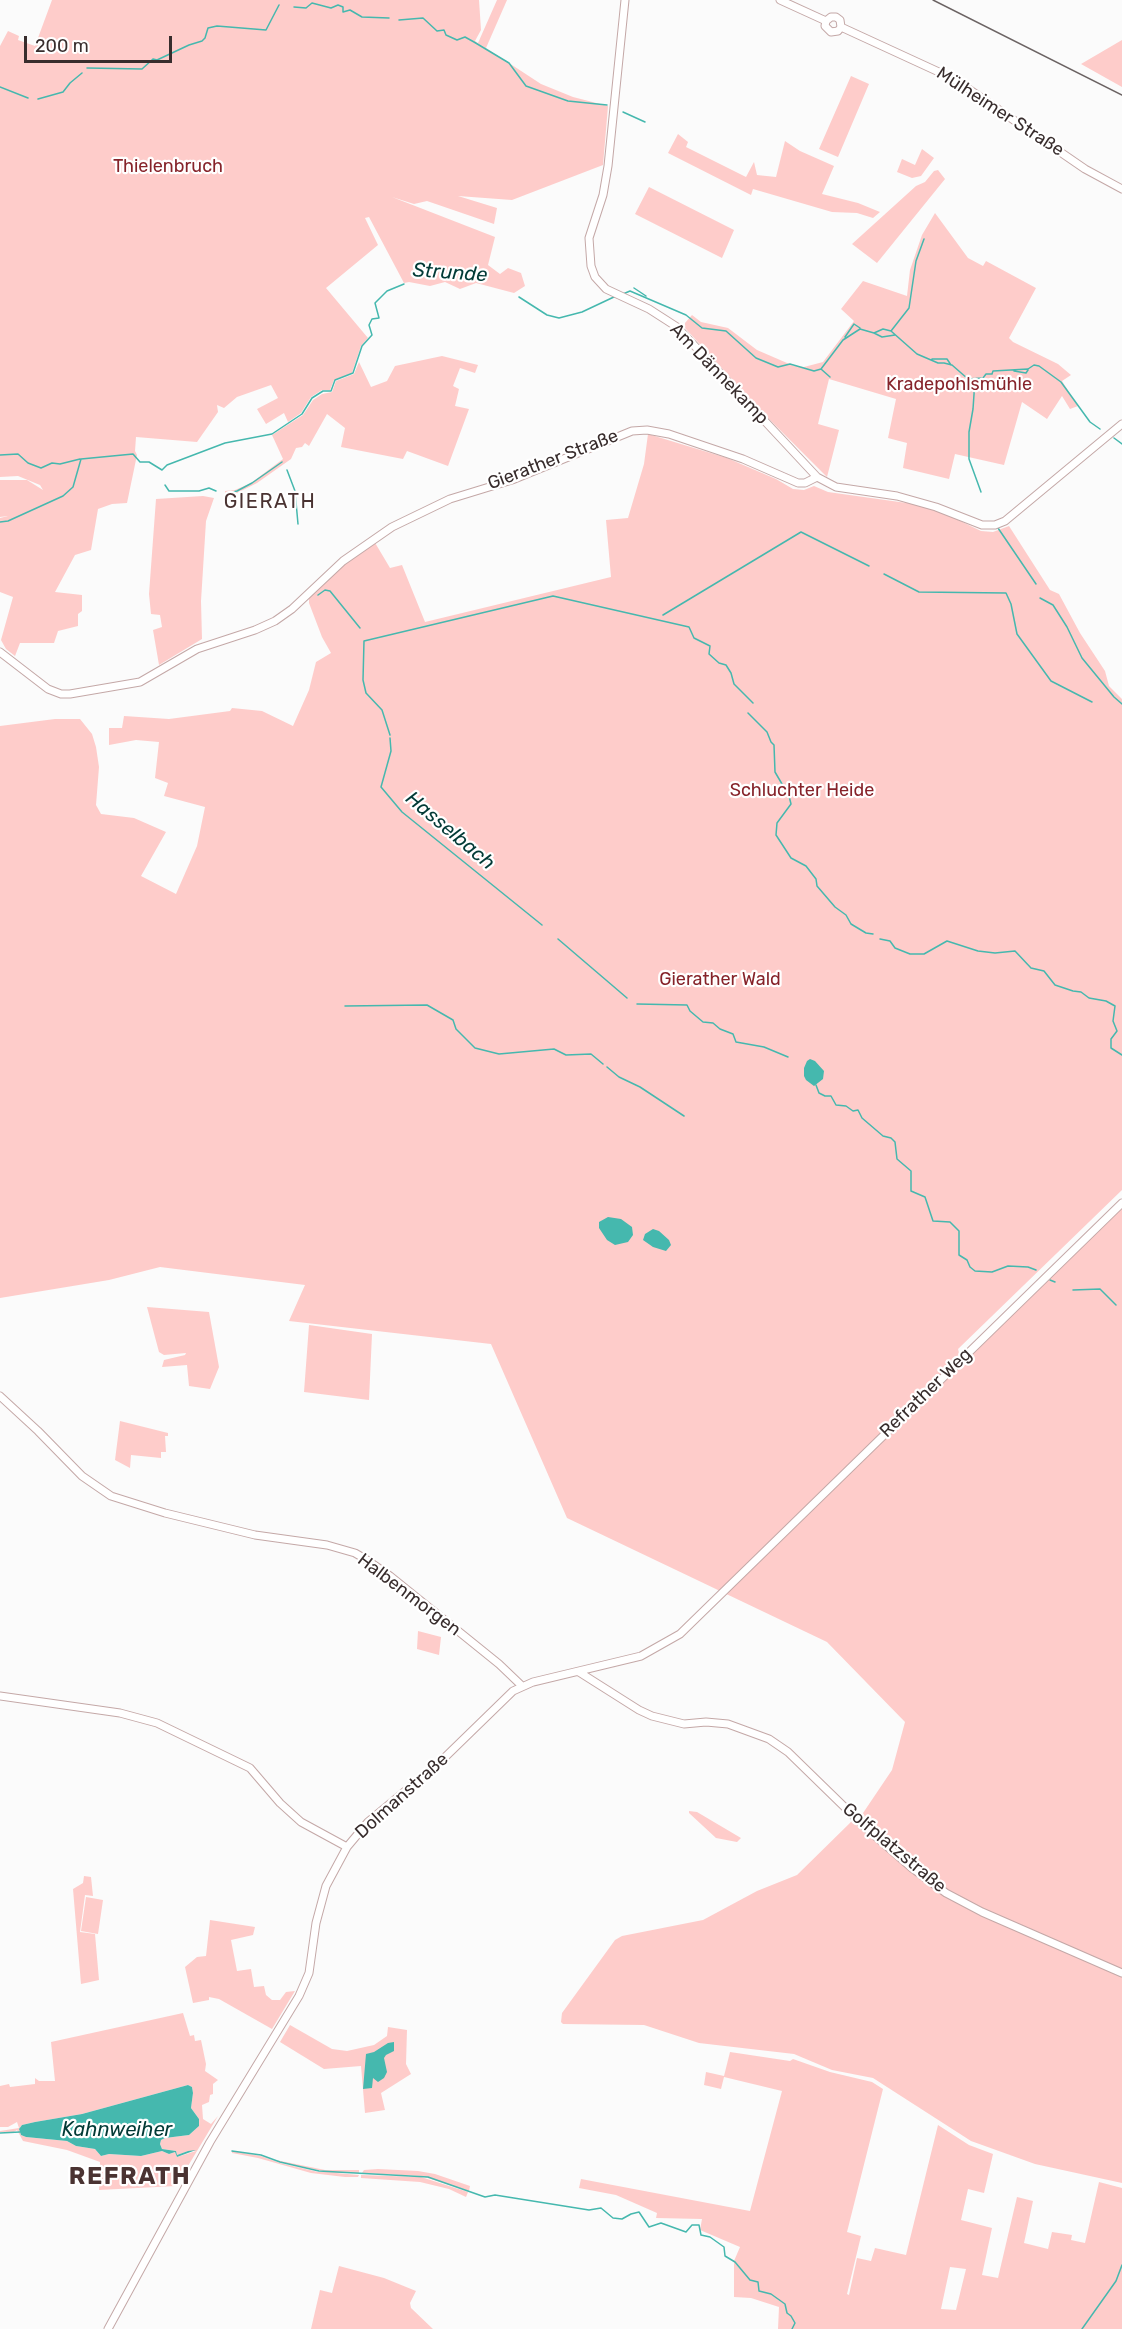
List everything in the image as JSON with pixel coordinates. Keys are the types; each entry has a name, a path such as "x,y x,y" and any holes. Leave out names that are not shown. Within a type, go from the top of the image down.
{"street":[{"name":"Am Dännekamp","path":"625,0 609,166 590,238 589,260 595,277 602,286 616,295 649,309 677,327 817,477"},
{"path":"780,0 826,21"},
{"path":"831,17 836,17 841,22 841,27 836,32 831,32 826,29 826,21 831,17"},
{"name":"Mülheimer Straße","path":"841,27 954,78 1085,169 1122,189"},
{"name":"Gierather Straße","path":"0,652 48,689 61,694 140,682 197,649 275,621 292,609 343,561 394,526 450,499 512,480 627,432 647,430 669,434 734,456 798,483 805,483 817,477 836,487 897,496 936,507 982,525 995,525 1005,521 1122,424"},
{"name":"Refrather Weg","path":"731,1585 1122,1203"},
{"name":"Halbenmorgen","path":"0,1396 82,1476 104,1493 133,1504 255,1535 327,1545 355,1553 390,1576 499,1664 522,1686"},
{"name":"Dolmanstraße","path":"108,2329 209,2144 302,1990 311,1964 322,1898 335,1866 347,1847 368,1822 440,1762 505,1697 522,1686 641,1656 680,1634 731,1585"},
{"path":"596,1684 597,1674 603,1666"},
{"name":"Golfplatzstraße","path":"579,1672 652,1716 684,1724 712,1722 739,1727 769,1739 786,1750 865,1827 912,1868 946,1893 982,1912 1122,1973"},
{"path":"0,1696 120,1713 157,1723 250,1768 280,1803 301,1822 347,1847"}],"green space":[{"name":"Thielenbruch","path":"52,0 479,0 481,30 475,41 478,43 497,0 507,0 486,48 541,84 573,97 608,106 603,165 512,200 458,196 497,208 494,224 427,201 414,204 392,197 495,237 488,265 500,274 508,268 521,273 525,286 514,293 476,283 460,289 445,282 430,286 404,283 369,217 365,218 378,245 326,288 368,338 361,346 352,373 334,380 330,390 322,390 311,397 301,413 288,422 284,413 266,424 257,409 278,398 271,385 237,397 224,408 217,405 218,412 197,442 136,437 137,455 127,503 112,504 98,509 91,550 75,555 55,592 82,595 82,611 78,614 78,626 58,631 54,643 20,643 15,656 6,649 1,640 13,597 0,592 0,518 8,516 0,517 0,480 27,480 43,490 40,485 18,476 0,477 0,46 8,31 19,36 18,40 35,46"},
{"path":"1122,40 1122,87 1081,64"},
{"path":"851,76 869,84 838,157 819,149"},
{"path":"678,134 688,142 686,147 746,177 754,162 757,175 776,177 785,141 800,151 834,166 822,194 858,203 880,212 873,218 857,213 832,212 753,189 751,195 668,153"},
{"path":"922,149 934,158 921,176 912,178 897,172 902,159 915,165"},
{"path":"938,170 945,179 877,263 852,244 916,186 925,182 934,171"},
{"path":"649,187 734,230 722,258 635,214"},
{"name":"Kradepohlsmühle","path":"935,213 968,258 983,266 986,261 1036,288 1009,338 1058,364 1071,375 1062,381 1078,406 1070,409 1062,396 1047,419 1022,402 1004,465 955,454 949,479 903,468 907,443 888,438 896,399 829,379 818,424 839,430 827,477 760,410 685,328 685,323 692,315 701,322 728,328 757,350 794,366 804,367 823,362 854,321 841,309 863,281 907,296 910,270 922,235"},
{"path":"442,356 478,365 475,373 460,368 453,386 459,389 455,406 469,409 448,466 407,451 403,459 341,447 345,428 327,414 309,446 305,443 302,447 296,448 291,459 257,483 235,494 225,493 225,491 235,490 251,483 283,459 272,435 303,415 313,400 322,394 332,392 336,381 354,374 359,362 371,387 387,381 395,366"},
{"name":"Schluchter Heide","path":"648,434 727,458 776,479 793,489 804,490 814,486 828,492 921,505 981,531 993,532 1009,526 1050,590 1059,594 1080,633 1105,671 1109,686 1122,699 1122,1190 958,1349 962,1364 1122,1208 1122,2183 1035,2164 971,2141 873,2078 832,2070 794,2054 699,2043 644,2025 563,2024 561,2022 562,2013 615,1940 622,1936 703,1920 757,1891 797,1875 854,1819 861,1816 892,1770 905,1722 827,1642 567,1518 491,1344 289,1321 305,1285 160,1267 109,1280 0,1298 0,726 55,719 80,719 92,734 96,747 99,767 96,805 101,814 134,818 166,832 141,876 176,894 197,846 205,807 164,796 168,783 155,778 159,742 136,740 109,745 109,728 122,728 124,716 169,719 230,711 232,708 262,711 293,726 309,690 316,662 331,653 322,637 309,598 349,560 374,541 390,568 402,565 425,622 611,577 606,520 628,518 644,464"},
{"path":"203,496 214,498 206,521 201,601 202,639 159,665 153,630 162,627 160,615 151,614 149,594 156,499"},
{"path":"147,1307 209,1312 219,1367 210,1389 189,1386 187,1365 162,1367 164,1360 186,1353 164,1355 159,1352"},
{"path":"309,1325 372,1334 369,1400 304,1392"},
{"path":"120,1421 168,1433 168,1436 165,1436 166,1452 161,1452 161,1458 131,1455 130,1468 115,1460"},
{"path":"418,1631 441,1637 439,1655 417,1649"},
{"path":"689,1811 697,1812 741,1838 737,1842 716,1838"},
{"path":"84,1876 91,1877 93,1896 85,1895 80,1932 95,1934 99,1980 81,1984 73,1889 83,1883"},
{"path":"86,1897 103,1900 98,1934 81,1931"},
{"path":"210,1920 255,1927 253,1935 231,1940 237,1971 251,1969 254,1987 264,1986 266,1995 272,2000 280,2000 286,1992 295,1991 272,2029 219,1999 209,1997 209,2000 193,2003 185,1967 197,1957 206,1956"},
{"path":"183,2013 190,2036 194,2035 195,2041 201,2040 206,2064 205,2071 218,2080 213,2084 213,2094 210,2095 209,2102 202,2105 203,2119 211,2124 218,2116 176,2186 99,2190 100,2162 67,2150 23,2141 17,2130 0,2132 19,2128 17,2122 8,2127 0,2127 0,2086 35,2084 35,2078 39,2081 55,2081 51,2042","holes":["188,2085 192,2087 191,2108 199,2119 199,2126 189,2135 165,2138 160,2144 162,2149 176,2151 177,2155 196,2151 177,2157 175,2152 169,2154 162,2151 141,2156 109,2154 101,2156 95,2149 76,2146 67,2141 26,2137 21,2135 19,2129 22,2125 82,2114"]},
{"path":"290,2025 332,2049 347,2051 374,2045 387,2036 388,2027 407,2030 406,2064 411,2074 381,2093 385,2110 365,2113 361,2066 324,2069 280,2042"},
{"path":"730,2052 790,2061 793,2059 830,2072 872,2082 883,2089 847,2232 861,2236 847,2294 849,2295 857,2258 871,2261 875,2248 906,2255 938,2125 969,2145 993,2154 984,2193 968,2189 961,2220 992,2228 982,2275 998,2278 1017,2197 1033,2201 1024,2243 1048,2249 1052,2232 1072,2235 1071,2240 1085,2243 1099,2182 1122,2188 1122,2329 778,2329 779,2307 751,2298 734,2297 734,2261 740,2247 700,2230 702,2219 656,2218 657,2213 616,2195 579,2188 581,2179 750,2211 782,2091 724,2077 721,2089 704,2085 706,2072 724,2076","holes":["950,2267 966,2269 956,2310 941,2309"]},
{"path":"232,2151 261,2156 318,2172 327,2172 276,2160 325,2170 359,2170 359,2173 336,2173 359,2175 358,2177 345,2177 311,2173 232,2153"},
{"path":"364,2170 435,2174 470,2186 469,2191 421,2176 362,2173"},
{"path":"361,2175 421,2177 468,2192 466,2197 449,2189 420,2182 361,2178"},
{"path":"339,2266 384,2278 416,2291 410,2303 411,2308 433,2329 311,2329 320,2290 332,2293"}],"water":[{"path":"810,1059 824,1071 823,1079 814,1086 804,1076 804,1068"},
{"path":"608,1217 621,1219 632,1227 633,1235 628,1242 615,1245 607,1240 599,1228 599,1222"},
{"path":"653,1229 669,1240 671,1245 666,1251 653,1247 643,1240 645,1234"},
{"path":"394,2042 394,2051 384,2058 387,2072 384,2078 378,2082 373,2078 372,2088 363,2089 366,2054"},
{"name":"Kahnweiher","path":"188,2085 192,2087 191,2108 199,2119 199,2126 189,2135 165,2138 160,2144 162,2149 176,2151 177,2155 196,2150 177,2157 175,2152 169,2154 162,2151 141,2156 109,2154 101,2156 95,2149 76,2146 67,2141 26,2137 21,2135 19,2129 22,2125 82,2114"}],"waterway":[{"path":"294,7 306,8 312,3 331,8 338,5 343,7 343,12 350,10 362,17 389,18"},
{"path":"87,68 142,69 153,59 157,60 202,41 208,28 217,26 266,30 279,5"},
{"path":"399,20 423,18 437,31 444,30 446,35 457,40 465,37 509,63 526,86 568,101 607,105"},
{"path":"38,99 63,92 82,73"},
{"path":"0,87 28,98"},
{"path":"623,112 645,122"},
{"path":"891,331 909,308 916,261 924,239"},
{"name":"Strunde","path":"0,522 8,521 63,496 73,487 81,459 133,454 140,462 149,462 162,470 167,465 225,443 272,434 302,414 312,398 323,391 331,391 335,380 353,373 362,346 372,335 369,325 372,319 379,318 375,303 387,291 404,284"},
{"name":"Strunde","path":"634,288 646,296"},
{"name":"Strunde","path":"623,294 630,291 686,315 702,328 726,331 756,358 778,367 790,364 814,371 821,369 843,340 860,329 874,333 883,329 891,331 917,354 938,363 952,365 968,379 983,378 986,374 992,374 993,371 1039,366 1061,382 1090,422 1100,429"},
{"name":"Strunde","path":"519,297 547,315 559,318 582,312 616,296"},
{"name":"Strunde","path":"845,337 854,324 860,328"},
{"name":"Strunde","path":"874,333 882,337 895,335"},
{"name":"Strunde","path":"932,359 947,359 951,365"},
{"path":"821,369 830,377"},
{"name":"Strunde","path":"1014,371 1026,373 1028,370"},
{"path":"975,380 969,432 969,459 981,492"},
{"name":"Strunde","path":"1114,438 1122,444"},
{"path":"0,455 18,454 28,463 41,468 52,463 60,464 80,459"},
{"name":"Hasselbach","path":"229,493 252,483 282,462"},
{"name":"Hasselbach","path":"287,470 295,491 298,524"},
{"name":"Hasselbach","path":"165,485 169,491 199,491 209,488 216,491"},
{"path":"998,528 1036,584"},
{"path":"663,615 801,532 869,566"},
{"path":"884,574 919,592 1006,593 1011,604 1017,634 1051,681 1092,702"},
{"name":"Hasselbach","path":"318,595 325,590 330,591 360,628"},
{"path":"390,735 382,710 366,693 363,680 364,641 553,596 689,627 694,638 710,646 709,654 719,663 726,665 734,684 753,703"},
{"path":"1040,598 1053,605 1082,658 1122,704"},
{"path":"748,713 767,732 774,745 775,772 791,804 777,823 776,835 791,858 806,866 816,879 817,886 835,907 846,915 851,924 866,933 873,934"},
{"name":"Hasselbach","path":"390,738 391,751 381,787 402,812 542,925"},
{"name":"Hasselbach","path":"558,939 627,998"},
{"path":"880,939 890,941 895,948 910,954 924,954 947,941 978,951 995,953 1015,951 1031,968 1044,971 1055,985 1081,992 1089,998 1106,1001 1115,1006 1113,1021 1117,1031 1111,1039 1111,1048 1122,1055"},
{"name":"Hasselbach","path":"637,1004 687,1005 690,1011 703,1022 713,1023 720,1029 733,1034 736,1042 764,1047 788,1057"},
{"path":"345,1006 427,1005 453,1020 456,1029 475,1048 499,1054 554,1049 566,1055 591,1054 603,1064"},
{"path":"607,1067 619,1077 640,1087 684,1116"},
{"name":"Hasselbach","path":"816,1085 819,1093 831,1096 836,1105 846,1106 853,1111 858,1110 862,1118 883,1136 895,1142 897,1159 911,1171 911,1191 925,1197 933,1221 950,1222 959,1231 959,1255 967,1260 970,1267 975,1271 992,1272 1008,1266 1028,1267 1036,1270"},
{"path":"1050,1280 1055,1282"},
{"name":"Hasselbach","path":"1073,1290 1100,1289 1116,1305"},
{"path":"0,2133 20,2132"},
{"path":"232,2151 261,2155 319,2171 428,2177 485,2197 495,2195 589,2210 601,2208 613,2218 622,2219 639,2212 649,2227 661,2223 686,2232 692,2225 699,2225 701,2235 710,2237 724,2247 725,2256 735,2262 750,2280 758,2282 759,2291 771,2294 785,2304 787,2313 795,2323 792,2329"},
{"path":"1082,2329 1116,2281 1122,2265"}],"railway":[{"path":"933,0 1122,95"}],"district":[{"name":"GIERATH","path":"270,502"},
{"name":"REFRATH","path":"130,2177"}],"park label":[{"name":"Gierather Wald","path":"720,980"}]}
